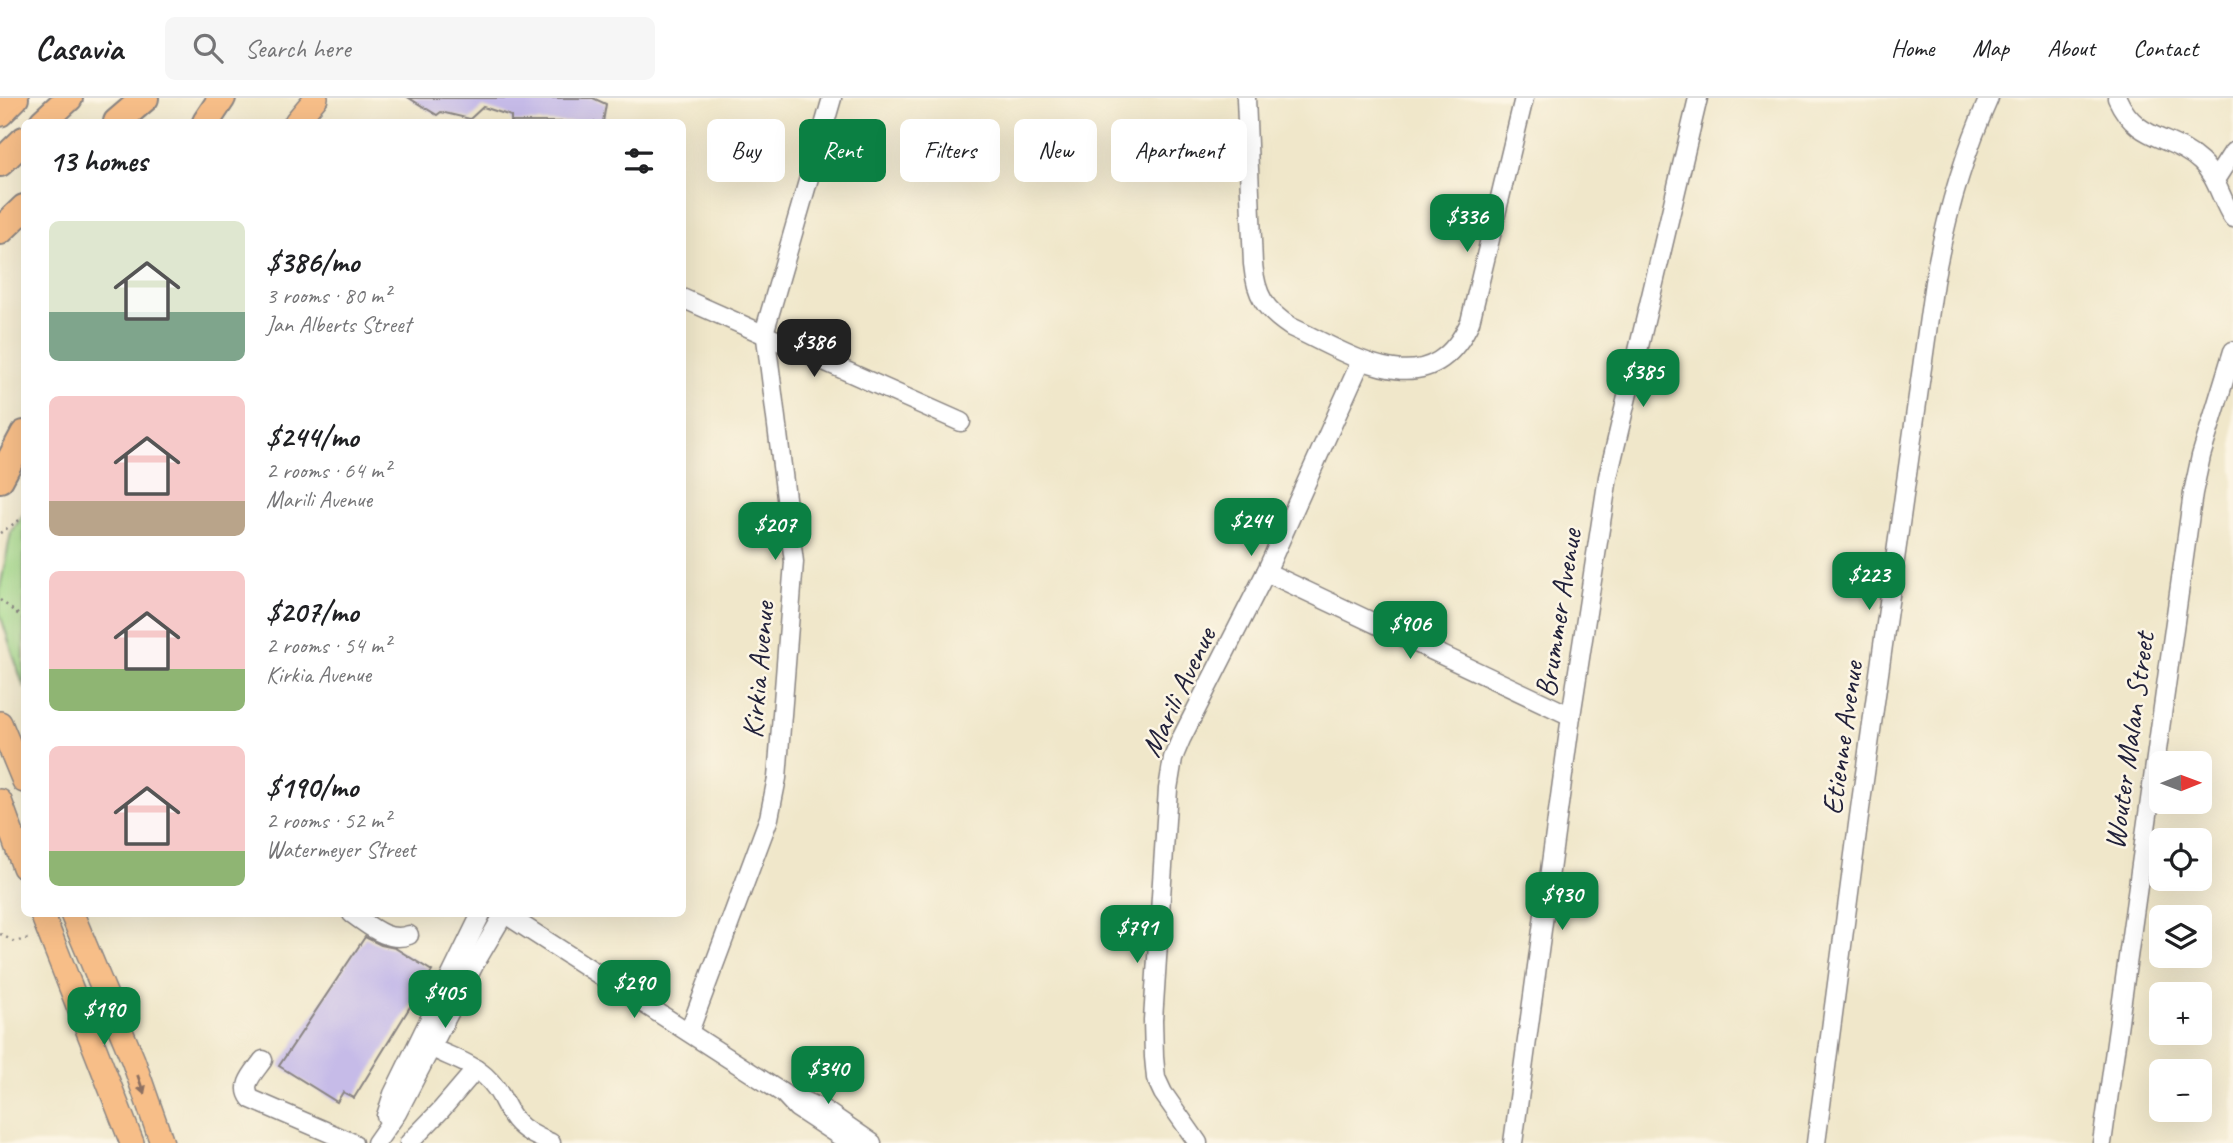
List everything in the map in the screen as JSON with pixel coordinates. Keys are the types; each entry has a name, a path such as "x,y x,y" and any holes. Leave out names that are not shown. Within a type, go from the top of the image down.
{"highway":[{"path":"0,113 15,98"},
{"path":"46,119 69,98"},
{"path":"120,119 145,98"},
{"path":"208,119 222,98"},
{"path":"0,163 21,143"},
{"path":"0,231 21,211"},
{"path":"0,479 21,440"}],"main road":[{"path":"302,119 316,98"},
{"path":"0,723 21,775"},
{"path":"0,801 21,859"},
{"path":"68,917 45,923 132,1143"},
{"path":"77,917 133,1060 162,1143"}],"street":[{"name":"Kirkia Avenue","path":"689,1032 769,818 777,778 794,562 765,337 768,312 803,204 832,98"},
{"path":"1246,98 1253,264 1255,283 1261,299 1291,327 1361,361 1397,371 1424,368 1453,349 1465,332 1524,98"},
{"name":"Brummer Avenue","path":"1513,1143 1571,716 1608,477 1698,98"},
{"name":"Etienne Avenue","path":"1816,1143 1934,282 1959,182 1989,98"},
{"path":"2117,98 2137,126 2196,158 2215,180 2233,218"},
{"path":"2215,180 2233,152"},
{"path":"686,300 961,422"},
{"name":"Wouter Malan Street","path":"2102,1143 2193,493 2203,447 2233,351"},
{"name":"Marili Avenue","path":"1198,1143 1163,1093 1156,1078 1155,1066 1153,1020 1169,779 1176,751 1266,572 1361,361"},
{"path":"1266,572 1571,716"},
{"path":"357,917 388,936 409,936"},
{"path":"378,1139 393,1094 425,1045 459,977 480,917"},
{"path":"459,977 503,917"},
{"path":"510,917 783,1094 797,1108 849,1143"},
{"path":"425,1045 476,1069 500,1092 511,1114 522,1127 551,1143"},
{"path":"263,1060 246,1085 246,1093 251,1099 314,1135 353,1143"},
{"path":"409,1143 476,1069"},
{"path":"783,1094 810,1102 872,1143"}],"path":[{"path":"0,533 21,519"},
{"path":"0,600 21,617"},
{"path":"0,934 15,942 45,923"}],"green space":[{"path":"21,518 21,679 0,614 0,588 11,533"}],"building":[{"path":"409,98 593,98 606,104 604,119 511,119 511,116 483,107 470,119 441,112 437,115"},
{"path":"365,937 395,948 432,971 354,1098 343,1092 337,1102 279,1066"}]}
